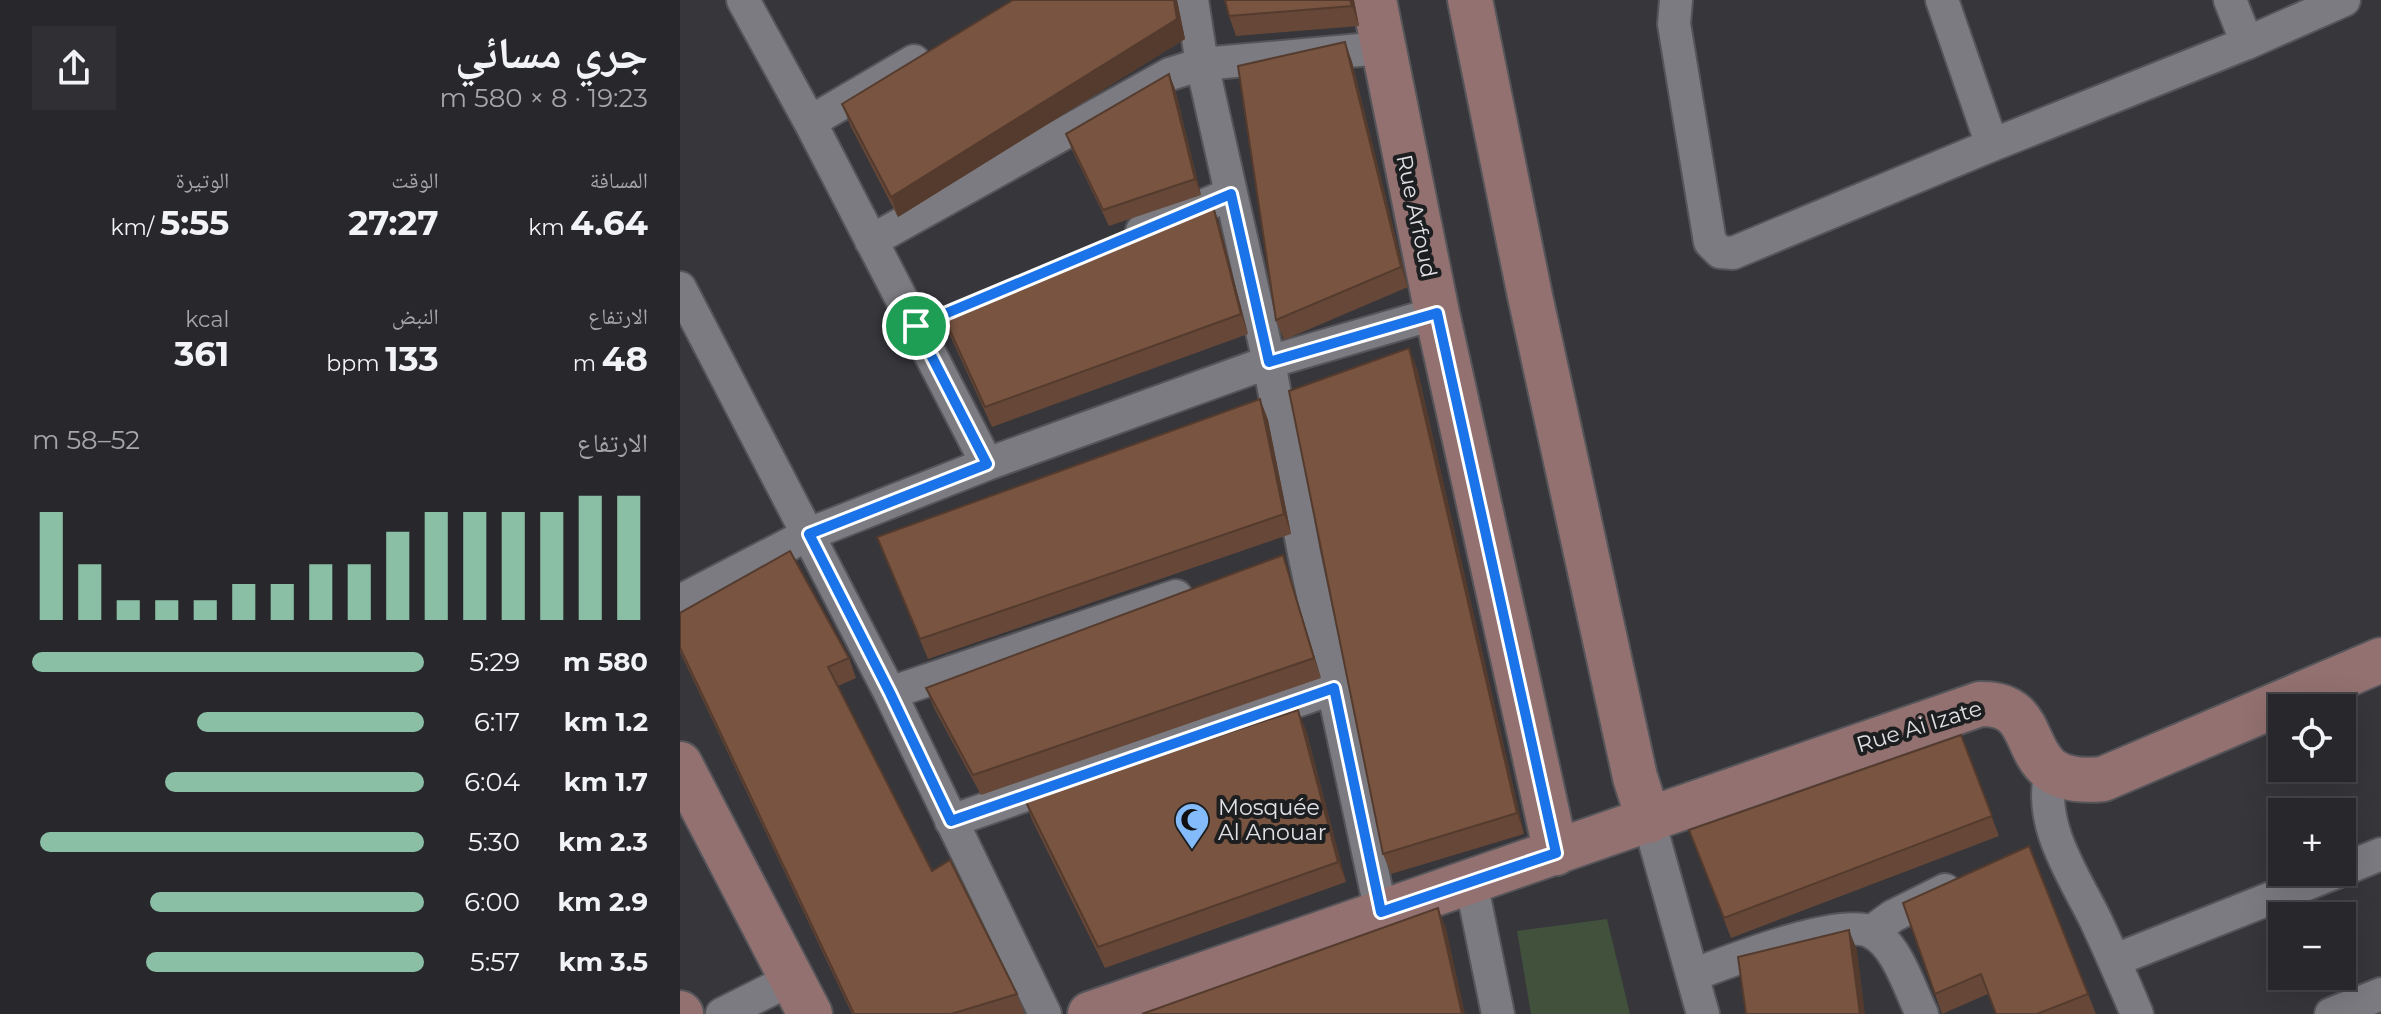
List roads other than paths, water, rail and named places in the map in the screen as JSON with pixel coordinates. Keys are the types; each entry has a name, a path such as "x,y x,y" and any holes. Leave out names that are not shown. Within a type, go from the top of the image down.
{"street":[{"path":"743,0 871,241 931,320 987,464"},
{"path":"1192,0 1202,64 1269,362 1290,558 1334,688 1381,912"},
{"name":"Rue Arfoud","path":"1374,0 1437,313 1556,853"},
{"path":"1470,0 1540,343 1635,777 1703,1014"},
{"path":"1676,0 1674,24 1710,242 1720,252 1733,253 2247,43 2344,0"},
{"path":"1942,0 1992,145"},
{"path":"2230,0 2247,43"},
{"path":"810,122 940,46"},
{"path":"871,241 1170,74 1202,64 1382,48"},
{"path":"1117,242 1231,194"},
{"path":"680,288 890,693 1045,1014"},
{"path":"680,601 809,534 987,464 1269,362 1437,313"},
{"path":"890,693 1201,588"},
{"path":"2137,1014 2115,960 2043,845 2051,772 2084,781 2103,779 2381,660"},
{"path":"951,821 1334,688"},
{"name":"Rue Ai Izate","path":"1090,1014 1980,704 1998,703 2011,710 2023,723 2040,762 2051,772"},
{"path":"680,764 801,997 722,1014"},
{"path":"2356,864 2381,854"},
{"path":"1871,932 1893,916 1977,875"},
{"path":"1471,882 1498,1014"},
{"path":"2115,960 2301,886"},
{"path":"1693,975 1828,931 1850,928 1871,932 1897,958 1922,1014"},
{"path":"2331,1014 2378,1001"}],"place":[{"name":"Mosquée Al Anouar","path":"1192,851"}]}
